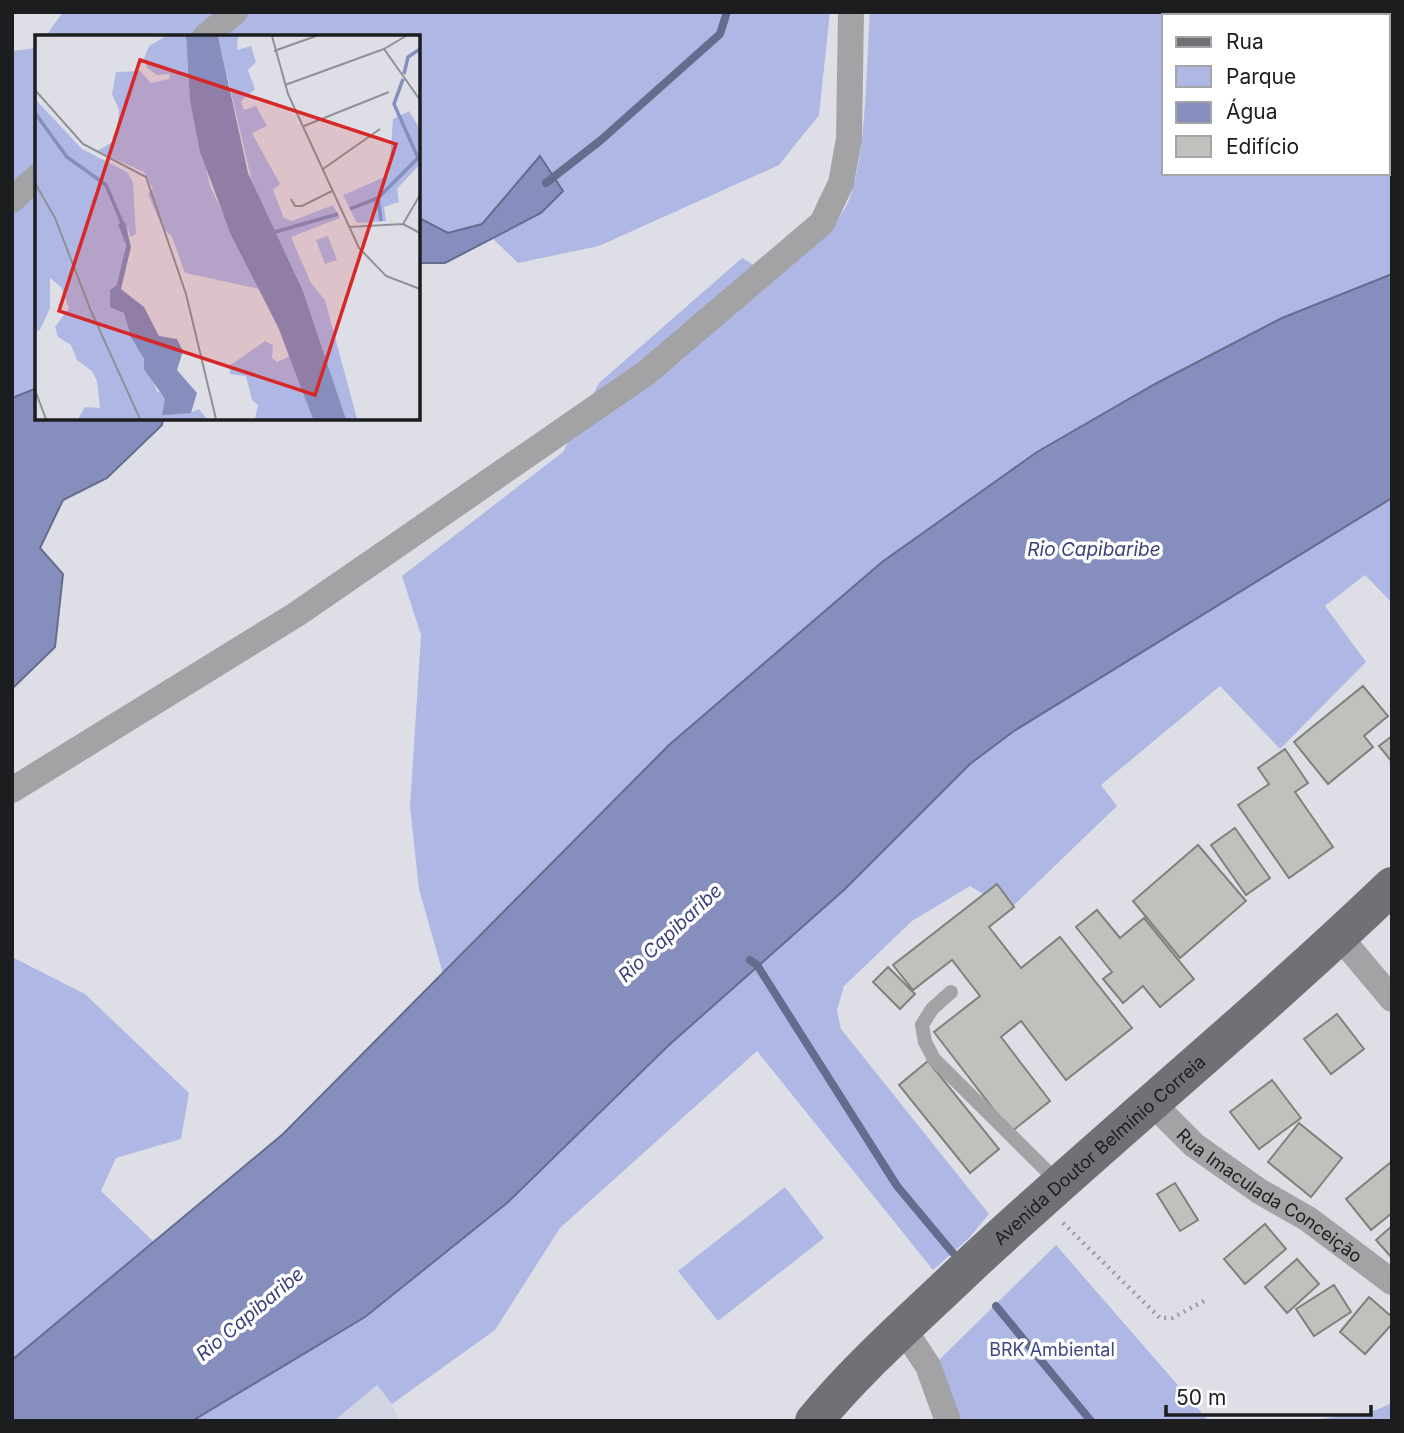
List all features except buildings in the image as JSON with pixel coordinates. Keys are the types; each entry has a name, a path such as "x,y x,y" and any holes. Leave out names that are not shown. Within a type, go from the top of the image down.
{"main road":[{"name":"Avenida Doutor Belmínio Correia","path":"814,1421 903,1328 1049,1192 1153,1104 1392,886"}],"street":[{"path":"207,35 235,12"},
{"path":"12,790 297,614 646,373 822,223 841,183 849,139 851,12"},
{"path":"12,200 35,179"},
{"path":"1339,936 1392,999"},
{"name":"Rua Imaculada Conceição","path":"1153,1104 1194,1145 1259,1191 1308,1219 1392,1282"},
{"path":"903,1328 928,1366 948,1421"}],"lane":[{"path":"951,992 932,1009 922,1025 925,1042 934,1059 1049,1192"}],"path":[{"path":"1049,1192 1087,1245 1160,1318 1171,1318 1206,1300"}],"shaded area":[{"path":"377,1385 392,1404 399,1421 335,1421"}],"green space":[{"path":"63,12 830,12 819,115 779,165 599,246 518,263 492,238 541,213 540,156 482,224 448,234 420,220 420,35 46,35"},
{"path":"870,12 1349,12 1162,14 1162,175 1390,175 1392,34 1392,274 1282,318 1155,384 1037,452 882,562 669,745 443,974 419,889 410,807 421,635 402,576 563,452 599,383 742,258 775,278 817,242 836,222 849,200 859,159 865,108"},
{"path":"35,48 35,389 12,398 12,51"},
{"path":"1392,498 1392,603 1365,575 1325,606 1366,662 1280,749 1220,686 1101,785 1117,806 1009,910 970,886 912,921 844,986 837,1010 841,1029 989,1214 969,1238 933,1270 757,1051 560,1228 495,1330 392,1404 377,1385 334,1421 192,1421 365,1317 507,1203 669,1045 845,889 970,764 1013,731"},
{"path":"12,957 85,994 189,1093 181,1139 116,1158 101,1191 154,1242 12,1360"},
{"path":"785,1187 824,1238 718,1321 678,1271"},
{"name":"BRK Ambiental","path":"1056,1245 1209,1421 961,1421 938,1361"},
{"path":"1392,1403 1392,1421 1302,1421 1369,1413"}],"water":[{"path":"540,156 563,191 541,213 445,263 420,263 421,219 448,233 482,224"},
{"name":"Rio Capibaribe","path":"1392,274 1392,498 1014,731 970,764 845,889 669,1045 507,1203 365,1317 192,1421 12,1421 12,1360 283,1134 669,745 882,562 1037,452 1155,384 1282,318"},
{"path":"35,389 35,420 163,420 162,425 107,478 63,500 40,548 63,574 55,647 12,689 12,398"}],"waterway":[{"path":"546,183 601,140 720,34 727,12"},
{"path":"750,960 757,965 897,1186 953,1253"},
{"path":"996,1306 1091,1421"}]}
